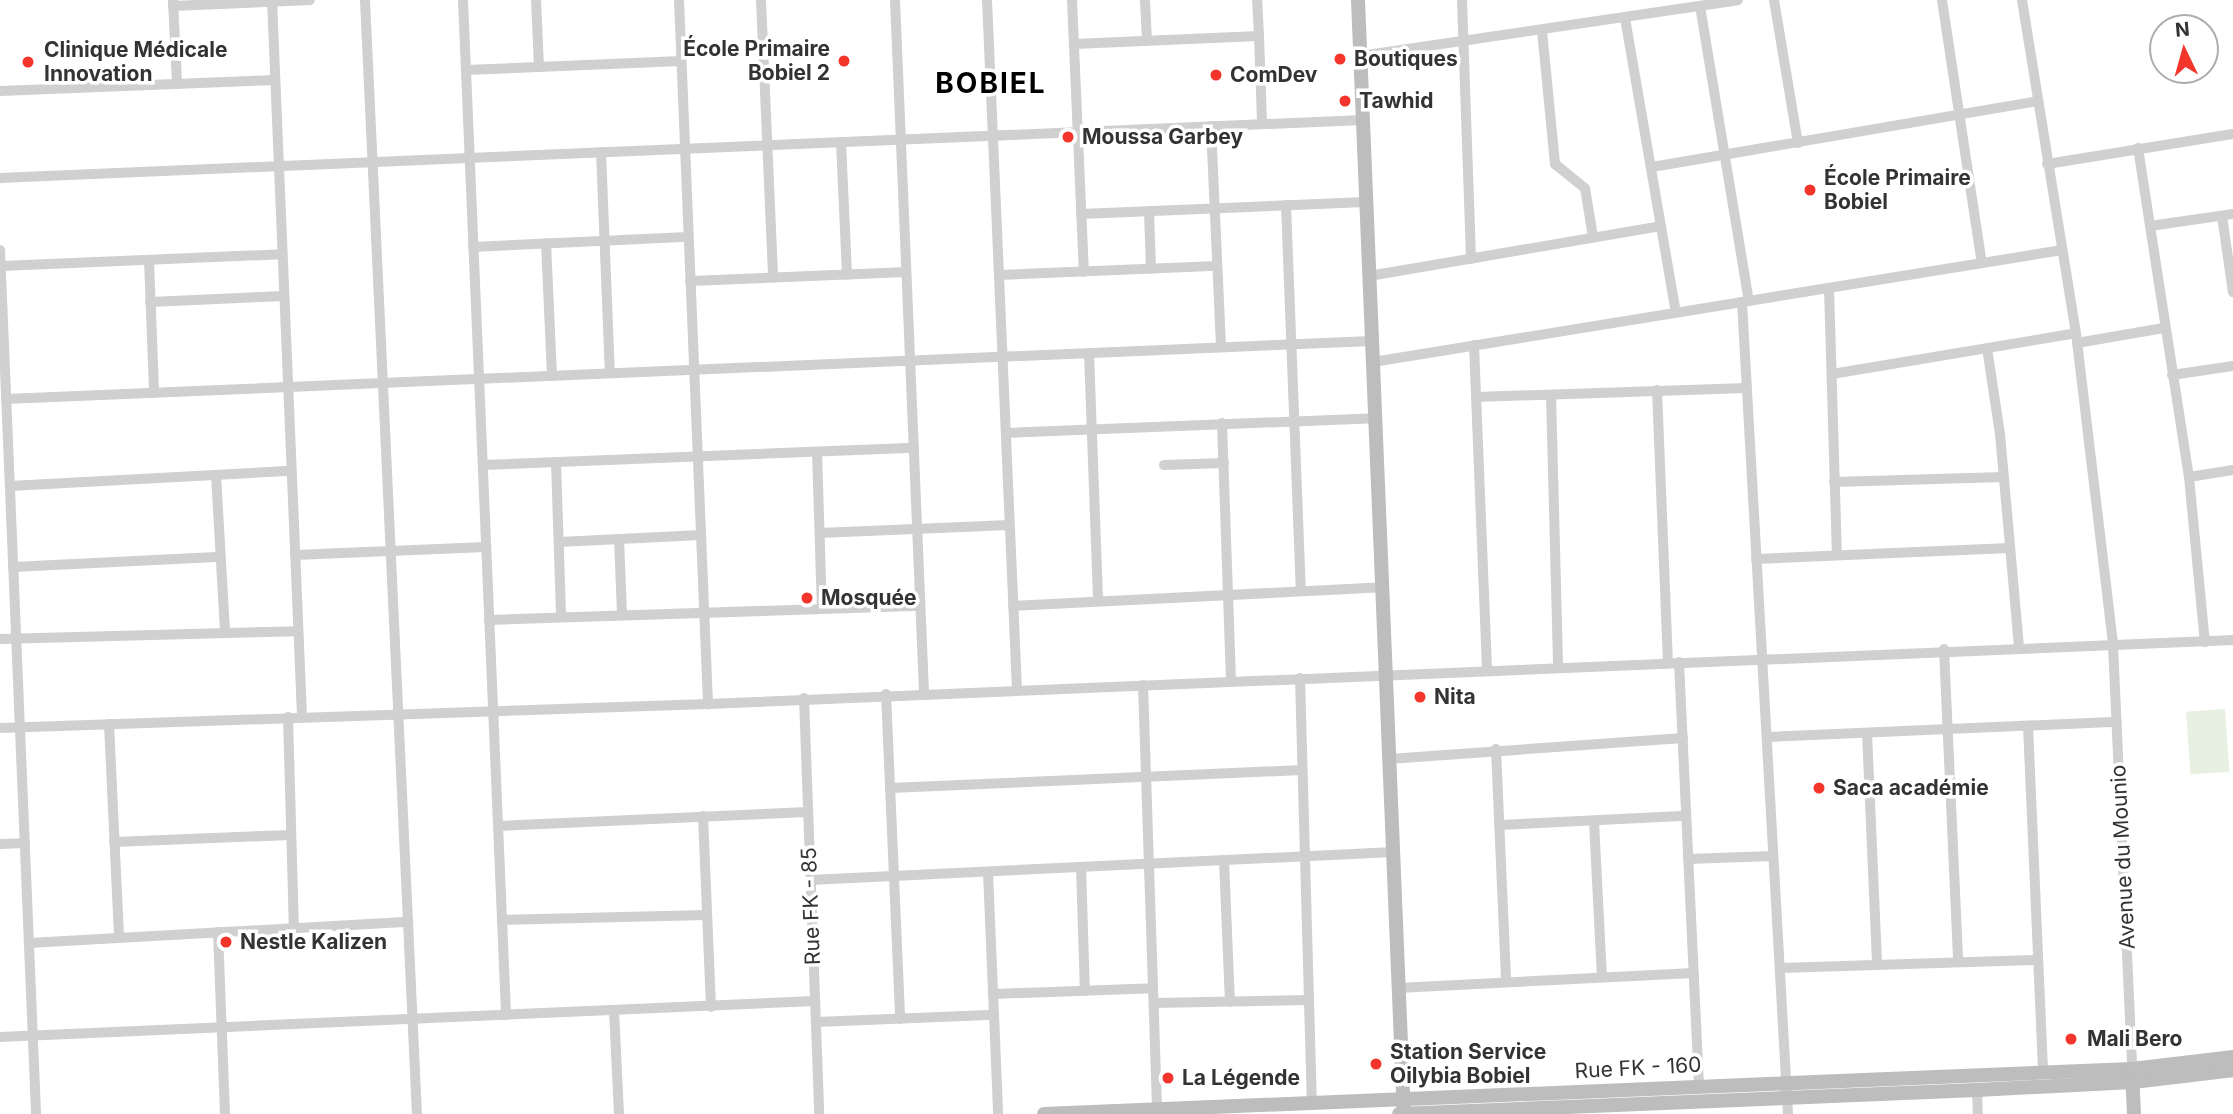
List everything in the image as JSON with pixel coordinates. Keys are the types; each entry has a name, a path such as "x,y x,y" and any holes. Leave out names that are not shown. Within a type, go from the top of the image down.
{"main road":[{"path":"1358,0 1402,1114"},
{"name":"Rue FK - 160","path":"1044,1114 2043,1072 2132,1075 2233,1057"},
{"name":"Rue FK - 160","path":"1402,1114 1788,1107 2132,1075 2233,1070"},
{"path":"2132,1075 2134,1114"}],"street":[{"path":"177,84 173,3 310,0"},
{"path":"365,0 417,1114"},
{"path":"463,0 506,1015"},
{"path":"536,0 539,67"},
{"path":"678,0 708,704"},
{"path":"761,0 773,278"},
{"path":"895,0 924,693"},
{"path":"987,0 1017,690"},
{"path":"1072,0 1084,272"},
{"path":"1145,0 1147,41"},
{"path":"1257,0 1262,124"},
{"path":"1462,0 1471,259"},
{"path":"1360,56 1625,18 1684,4 1700,6 1738,0"},
{"path":"1774,0 1798,143"},
{"path":"1942,0 1982,263"},
{"name":"Avenue du Mounio","path":"2022,0 2036,102 2076,338 2113,645 2132,1075"},
{"path":"272,1 302,716"},
{"path":"1700,6 1726,155 1746,301 1747,388 1788,1107"},
{"path":"1625,18 1676,312"},
{"path":"1542,31 1555,164 1586,188 1593,237"},
{"path":"1074,44 1259,36"},
{"path":"466,70 681,61"},
{"path":"0,92 275,80"},
{"path":"1652,167 2036,102"},
{"path":"0,178 1363,120"},
{"path":"1211,126 1221,347"},
{"path":"2048,164 2233,134"},
{"path":"841,142 847,275"},
{"path":"2138,149 2189,477 2205,642"},
{"path":"601,152 610,373"},
{"path":"1081,214 1366,202"},
{"path":"1286,205 1301,591"},
{"path":"1149,211 1151,269"},
{"path":"2150,226 2227,215 2233,291"},
{"path":"1369,276 1661,226"},
{"path":"473,247 688,237"},
{"path":"546,243 552,376"},
{"path":"0,250 2,359 6,399 4,460 10,486 36,1114"},
{"path":"1373,362 2062,250"},
{"path":"1,266 282,254"},
{"path":"149,260 154,393"},
{"path":"999,275 1217,266"},
{"path":"690,281 906,272"},
{"path":"1829,288 1837,554"},
{"path":"150,302 284,296"},
{"path":"1832,374 1987,348 2164,328"},
{"path":"6,399 1372,341"},
{"path":"1474,345 1487,670"},
{"path":"1987,348 2004,477 2019,647"},
{"path":"1089,353 1098,601"},
{"path":"2172,375 2233,366"},
{"path":"1476,397 1747,388"},
{"path":"1657,390 1668,662"},
{"path":"1551,395 1558,667"},
{"path":"1006,433 1375,418"},
{"path":"1222,423 1231,681"},
{"path":"482,466 914,448"},
{"path":"817,452 822,609"},
{"path":"556,463 561,617"},
{"path":"1164,465 1224,463"},
{"path":"2189,477 2233,470"},
{"path":"10,486 291,471"},
{"path":"216,475 225,633"},
{"path":"1835,482 2004,477"},
{"path":"820,533 1009,525"},
{"path":"559,542 701,535"},
{"path":"619,539 622,615"},
{"path":"295,555 486,547"},
{"path":"1756,559 2010,548"},
{"path":"13,566 221,557"},
{"path":"1013,606 1382,587"},
{"path":"489,620 920,606"},
{"path":"0,639 298,631"},
{"path":"0,728 493,709 708,704 886,694 1386,676 1944,649 2233,640"},
{"path":"1944,649 1958,962"},
{"path":"1679,662 1699,1086"},
{"path":"1300,678 1312,1102"},
{"path":"1143,685 1157,1109"},
{"path":"886,694 900,1019"},
{"name":"Rue FK - 85","path":"804,698 819,1114"},
{"path":"288,717 294,929"},
{"path":"1767,737 2117,722"},
{"path":"109,724 119,938"},
{"path":"2028,726 2043,1072"},
{"path":"1867,733 1877,963"},
{"path":"1389,759 1496,749 1683,738"},
{"path":"1496,749 1506,982"},
{"path":"890,788 1302,770"},
{"path":"498,826 808,812"},
{"path":"703,816 711,1006"},
{"path":"1499,825 1686,816"},
{"path":"1594,821 1602,977"},
{"path":"114,842 291,835"},
{"path":"0,844 25,843"},
{"path":"810,880 1393,852"},
{"path":"1688,859 1773,856"},
{"path":"1224,860 1230,1002"},
{"path":"1081,867 1085,991"},
{"path":"988,872 998,1114"},
{"path":"502,920 707,915"},
{"path":"29,943 408,922"},
{"path":"218,932 225,1114"},
{"path":"1780,968 2038,960"},
{"path":"1398,988 1694,973"},
{"path":"993,994 1153,988"},
{"path":"1154,1003 1309,1000"},
{"path":"0,1037 815,1001"},
{"path":"614,1011 619,1114"},
{"path":"816,1022 994,1015"},
{"path":"1977,1090 1978,1114"}],"green space":[{"path":"2225,709 2229,772 2190,775 2186,712"}],"place":[{"name":"Boutiques","path":"1340,59"},
{"name":"École Primaire Bobiel 2","path":"844,61"},
{"name":"Clinique Médicale Innovation","path":"28,62"},
{"name":"ComDev","path":"1216,75"},
{"name":"Tawhid","path":"1345,101"},
{"name":"Moussa Garbey","path":"1068,137"},
{"name":"École Primaire Bobiel","path":"1810,190"},
{"name":"Mosquée","path":"807,598"},
{"name":"Nita","path":"1420,697"},
{"name":"Saca académie","path":"1819,788"},
{"name":"Nestle Kalizen","path":"226,942"},
{"name":"Mali Bero","path":"2071,1039"},
{"name":"Station Service Oilybia Bobiel","path":"1376,1064"},
{"name":"La Légende","path":"1168,1078"}],"district":[{"name":"BOBIEL","path":"991,83"}]}
